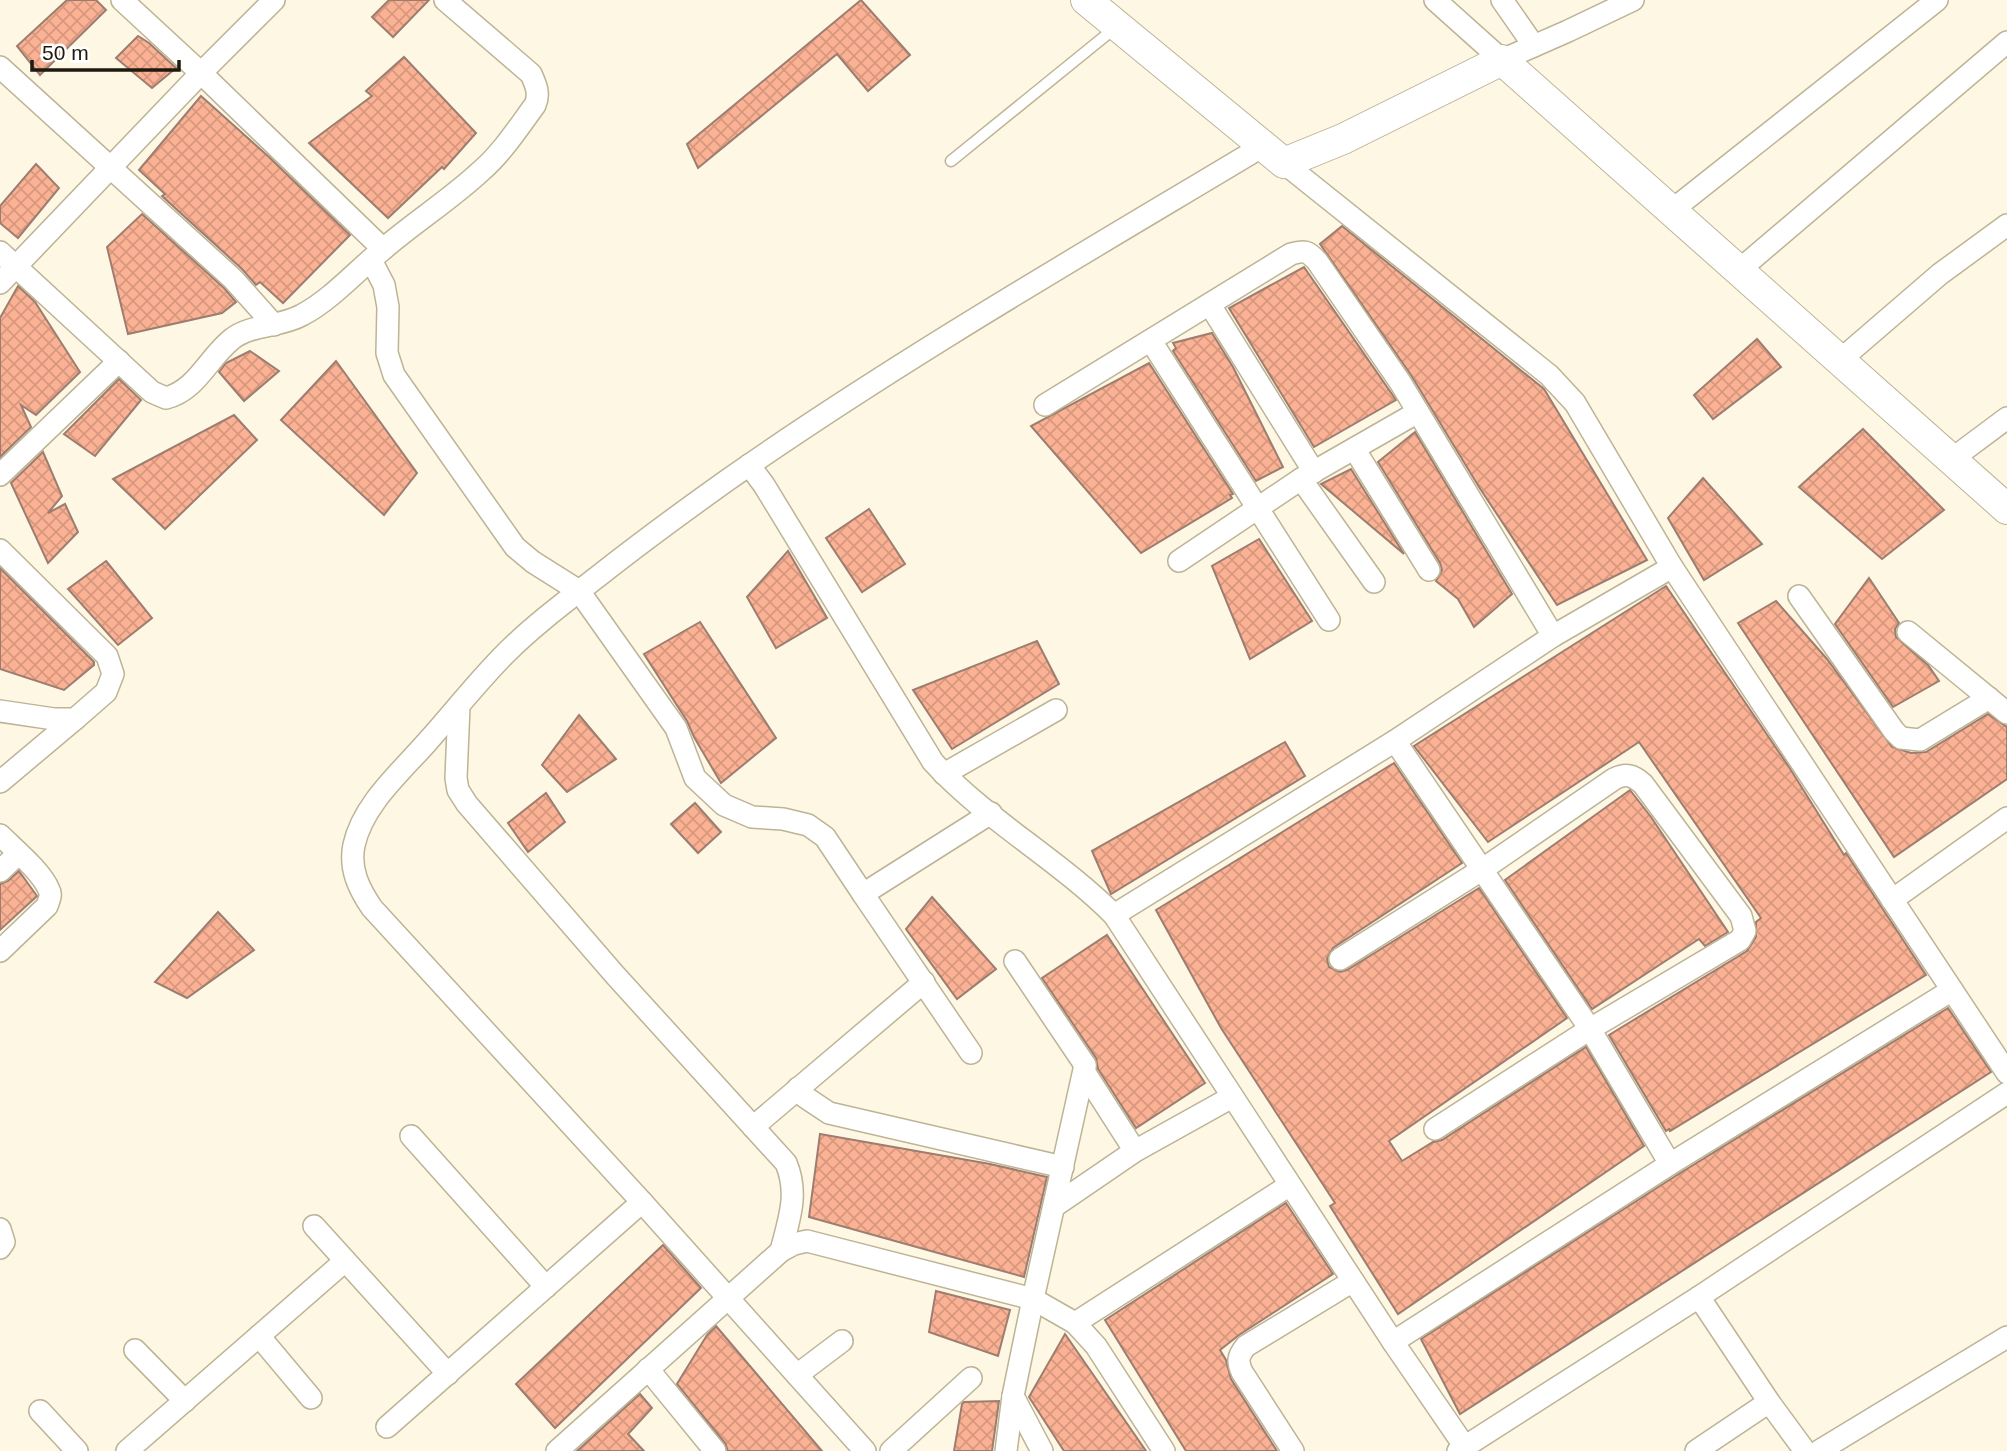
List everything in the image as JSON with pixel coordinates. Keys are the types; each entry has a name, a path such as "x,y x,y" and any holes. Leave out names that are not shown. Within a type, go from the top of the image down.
{"main road":[{"path":"1086,0 1273,154 1343,139 1502,60 2007,509"}],"street":[{"path":"122,0 201,73 377,254 386,296 389,328 387,353 394,375 515,547 533,562 579,591 676,727 695,778 724,805 752,817 783,819 808,825 825,837 971,1053"},
{"path":"0,283 8,259 110,167 274,0"},
{"path":"8,259 152,392 166,398 175,396 190,386 233,338 301,316 335,292 377,254 481,172 538,97 531,74 445,0"},
{"path":"1436,0 1502,60 1633,0"},
{"path":"1502,0 1534,46"},
{"path":"1671,211 1937,0"},
{"path":"1738,271 2007,42"},
{"path":"0,67 233,279 274,325"},
{"path":"865,1451 642,1202 372,908 359,889 353,869 353,849 367,813 506,653 664,524 826,412 923,350 1273,154 1549,375 1575,403 1672,567 2007,1073"},
{"path":"1839,362 1940,274 2007,225"},
{"path":"1045,405 1291,254 1308,252 1317,261 1400,382 1553,636"},
{"path":"1210,305 1308,475 1374,582"},
{"path":"1151,341 1329,620"},
{"path":"0,475 119,361"},
{"path":"1179,561 1308,475 1418,412"},
{"path":"1952,459 2007,418"},
{"path":"1355,450 1429,570"},
{"path":"749,465 926,751 944,774 1083,886 1114,915 1462,1449 1699,1297 2007,1093"},
{"path":"0,550 107,656 113,674 106,692 0,782"},
{"path":"1114,915 1395,741 1553,636 1672,567"},
{"path":"1799,596 1901,738 1920,740 1989,698"},
{"path":"1908,632 2007,713"},
{"path":"460,706 456,778 458,790 467,804 606,965 786,1163 792,1178 792,1208 781,1251"},
{"path":"944,774 1056,710"},
{"path":"0,711 34,717 75,719"},
{"path":"1395,741 1590,1029 1670,1164"},
{"path":"1340,959 1483,869 1624,774 1636,777 1643,784 1741,916 1745,931 1740,940 1590,1029 1434,1129"},
{"path":"863,894 990,813"},
{"path":"1892,900 2007,818"},
{"path":"0,835 41,878 50,890 51,897 47,906 0,951"},
{"path":"0,871 18,854"},
{"path":"1015,961 1085,1065 1084,1073 1135,1151"},
{"path":"753,1127 924,982"},
{"path":"1393,1342 1670,1164 1952,990"},
{"path":"1006,1451 1013,1396 1085,1065"},
{"path":"798,1088 805,1097 829,1113 1063,1167"},
{"path":"1056,1205 1135,1151 1232,1097"},
{"path":"411,1136 546,1287"},
{"path":"1075,1323 1290,1185"},
{"path":"387,1427 642,1202"},
{"path":"314,1226 448,1374"},
{"path":"0,1228 4,1242 0,1248"},
{"path":"557,1451 781,1251 807,1241 1033,1299 1075,1323 1096,1346 1164,1451"},
{"path":"127,1451 345,1261"},
{"path":"1293,1451 1238,1365 1239,1355 1246,1346 1353,1282"},
{"path":"1699,1297 1805,1451"},
{"path":"259,1336 311,1398"},
{"path":"1819,1451 2007,1337"},
{"path":"797,1375 842,1341"},
{"path":"135,1350 184,1401"},
{"path":"648,1369 716,1451"},
{"path":"891,1451 971,1378"},
{"path":"1013,1396 1042,1451"},
{"path":"1696,1451 1769,1402"},
{"path":"40,1411 77,1451"}],"lane":[{"path":"951,161 1117,26"}],"building":[{"path":"67,0 96,0 106,10 40,75 17,46"},
{"path":"389,0 429,0 393,37 372,17"},
{"path":"861,0 910,55 868,91 837,54 698,168 687,144"},
{"path":"138,36 176,68 152,88 116,58"},
{"path":"404,57 476,133 444,169 442,167 388,218 309,143 372,96 366,91"},
{"path":"201,96 350,235 283,303 260,282 256,285 162,196 165,194 139,170"},
{"path":"36,164 59,188 18,238 0,223 0,206"},
{"path":"142,214 236,302 222,313 128,334 107,247"},
{"path":"1342,226 1544,389 1647,560 1557,605 1479,487 1411,375 1320,244"},
{"path":"1304,267 1396,400 1314,447 1229,308"},
{"path":"18,286 35,302 80,372 36,415 21,405 31,427 0,457 0,318"},
{"path":"1212,333 1233,367 1283,467 1256,481 1173,351 1176,348 1173,343"},
{"path":"1757,339 1781,367 1713,419 1694,395"},
{"path":"250,351 279,371 244,401 219,372 226,363"},
{"path":"336,361 417,473 384,515 281,420"},
{"path":"1149,363 1233,494 1230,495 1232,498 1141,553 1031,426"},
{"path":"119,379 141,400 95,456 64,434"},
{"path":"234,415 257,440 165,529 113,479"},
{"path":"1863,429 1944,510 1882,559 1799,487"},
{"path":"1415,432 1512,594 1474,627 1458,599 1436,581 1442,570 1440,563 1378,462"},
{"path":"43,452 62,496 48,513 65,504 78,532 48,563 11,483"},
{"path":"1351,469 1404,554 1321,484"},
{"path":"1703,478 1762,544 1704,580 1668,518"},
{"path":"869,509 905,564 862,592 826,538"},
{"path":"1259,539 1312,621 1250,659 1212,566"},
{"path":"788,551 827,618 776,648 747,597"},
{"path":"106,561 152,618 118,645 68,589"},
{"path":"0,568 94,662 94,665 64,690 0,669"},
{"path":"1869,578 1899,623 1895,629 1896,637 1928,665 1939,681 1893,707 1835,624"},
{"path":"1666,586 1926,975 1670,1131 1666,1131 1609,1035 1747,951 1756,937 1756,922 1761,918 1639,742 1488,842 1414,746"},
{"path":"1776,601 1827,659 1892,747 1911,753 1926,752 1988,714 2007,727 2007,779 1894,857 1738,623"},
{"path":"700,622 776,738 721,783 687,721 644,654"},
{"path":"1037,641 1059,684 952,749 913,690"},
{"path":"579,715 616,759 567,792 542,765"},
{"path":"1285,742 1305,776 1111,894 1092,851"},
{"path":"1394,763 1462,863 1333,948 1327,959 1329,967 1340,972 1347,970 1479,888 1567,1018 1389,1141 1402,1161 1433,1142 1442,1140 1586,1047 1644,1146 1398,1314 1330,1206 1335,1203 1221,1028 1156,910"},
{"path":"1630,790 1728,932 1705,946 1699,939 1592,1009 1505,880"},
{"path":"546,793 565,822 528,852 508,823"},
{"path":"695,803 721,832 698,853 671,824"},
{"path":"19,871 37,896 0,930 0,884"},
{"path":"932,897 996,969 957,999 906,929"},
{"path":"218,912 254,950 187,998 155,982"},
{"path":"1107,935 1205,1083 1136,1128 1098,1069 1096,1058 1042,978"},
{"path":"1948,1008 1991,1072 1460,1414 1421,1339 1677,1175"},
{"path":"820,1134 990,1164 1047,1177 1024,1277 809,1217"},
{"path":"1286,1203 1333,1274 1220,1350 1231,1379 1277,1451 1186,1451 1105,1320"},
{"path":"663,1245 701,1288 555,1428 516,1384"},
{"path":"936,1291 1010,1310 998,1356 929,1332"},
{"path":"716,1326 822,1451 728,1451 725,1443 677,1384 707,1335"},
{"path":"1065,1334 1146,1451 1064,1451 1029,1397"},
{"path":"640,1394 652,1408 628,1434 644,1451 577,1451"},
{"path":"999,1401 992,1451 954,1451 962,1404"}]}
